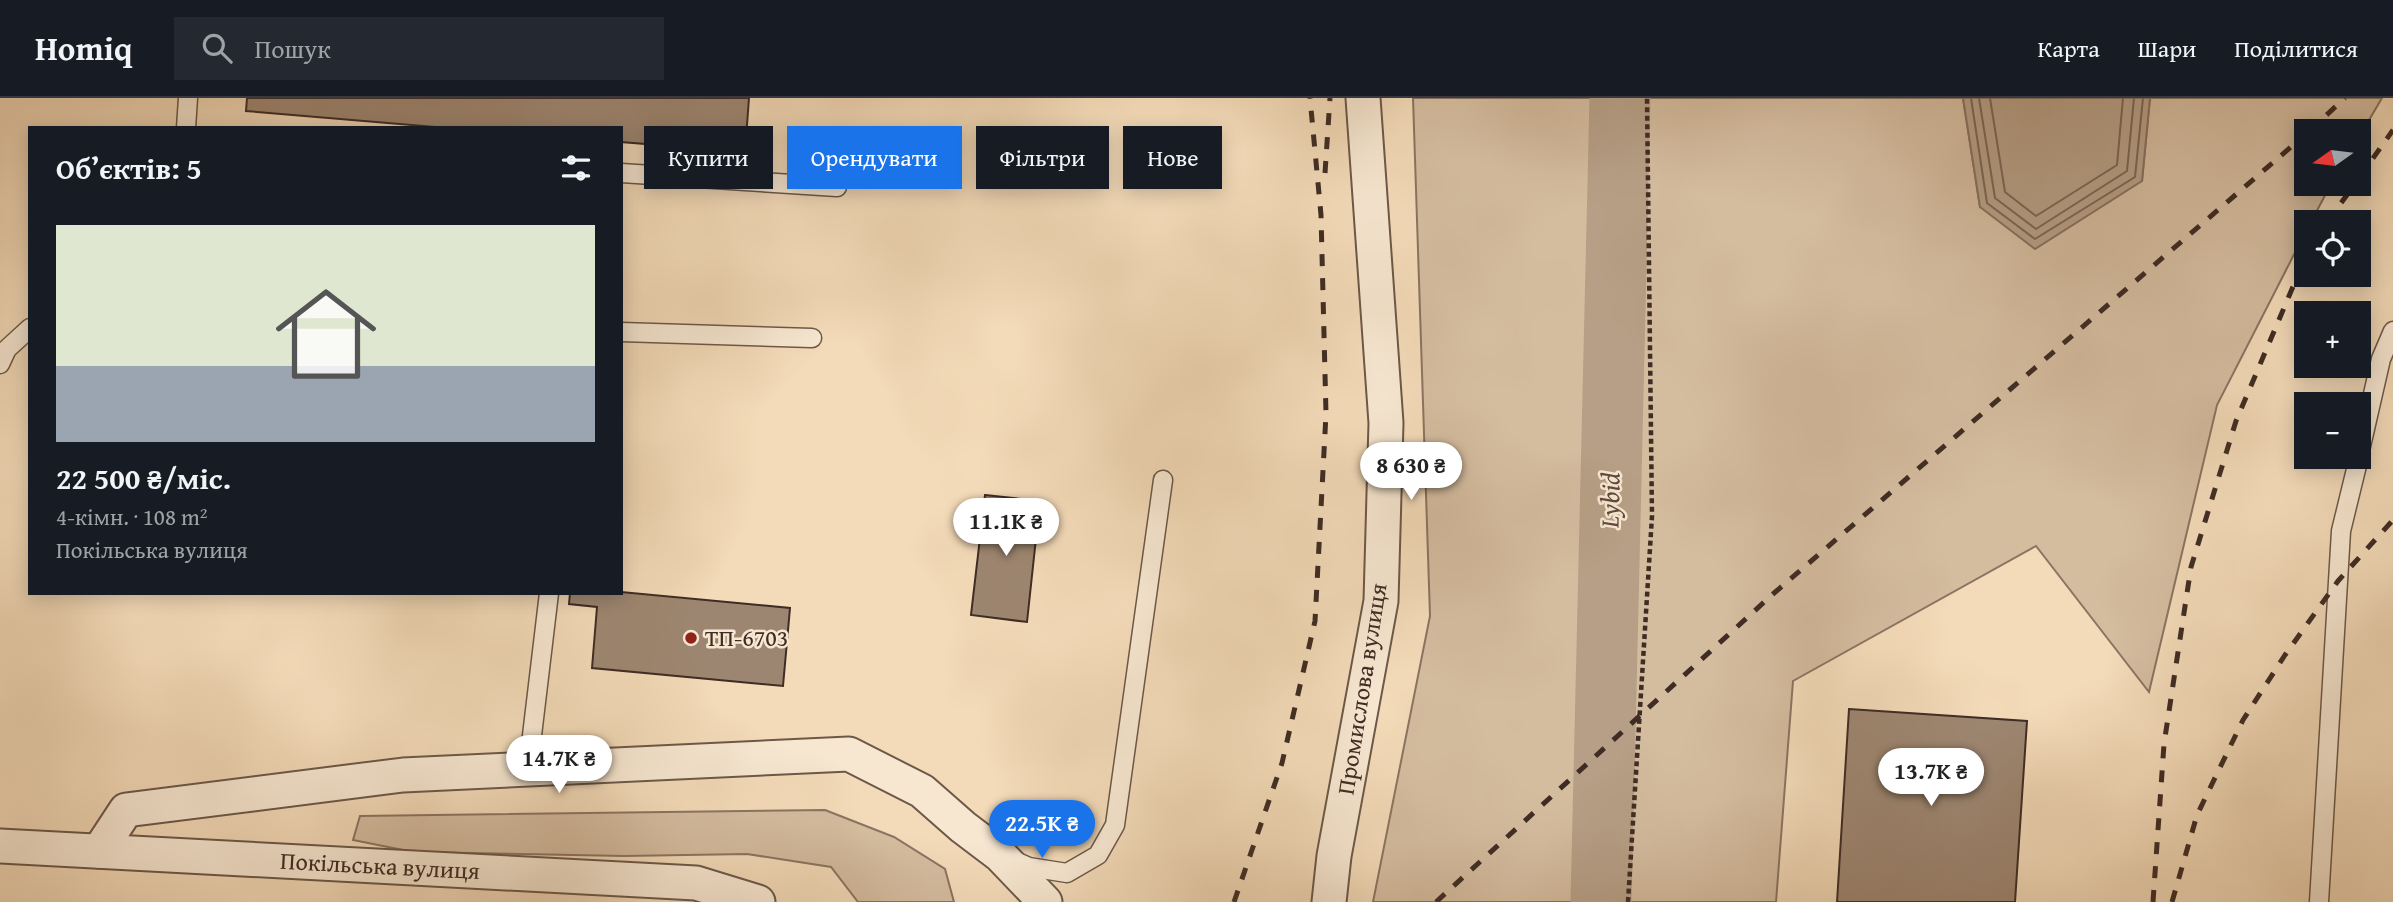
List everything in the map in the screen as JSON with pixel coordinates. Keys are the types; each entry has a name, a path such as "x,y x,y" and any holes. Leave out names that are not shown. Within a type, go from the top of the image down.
{"street":[{"name":"Промислова вулиця","path":"1329,902 1334,856 1381,601 1386,423 1363,98"},
{"path":"99,851 126,810 403,775 849,754 922,791 1000,855 1045,902"},
{"name":"Покільська вулиця","path":"0,846 695,883 758,902"}],"lane":[{"path":"186,126 188,98"},
{"path":"623,173 787,184"},
{"path":"0,363 7,349 28,330"},
{"path":"2371,403 2381,359 2393,331"},
{"path":"623,332 812,338"},
{"path":"2319,902 2341,531 2356,469"},
{"path":"1000,855 1029,867 1068,873 1098,855 1115,825 1163,480"},
{"path":"528,769 549,595"}],"path":[{"path":"1628,902 1652,516 1647,98"}],"shaded area":[{"path":"1413,98 1963,98 1980,207 2142,181 2150,98 2382,98 2370,119 2294,119 2294,196 2325,196 2317,210 2294,210 2294,254 2217,405 2149,692 2036,546 1793,681 1776,902 1373,902 1430,616"},
{"path":"825,810 894,837 945,869 954,902 858,902 831,867 747,854 624,856 413,852 353,840 360,816"}],"water":[{"path":"1963,98 2150,98 2142,181 2035,249 1980,207"}],"building":[{"path":"247,98 749,98 747,126 644,126 644,144 623,142 623,126 423,126 246,111"},
{"path":"985,495 1040,501 1027,622 971,615"},
{"name":"ТП-6703","path":"623,592 790,608 783,686 592,668 597,607 569,604 570,595 623,595"},
{"path":"1849,709 2027,721 2015,902 1837,902"}],"waterway":[{"name":"Lybid","path":"1601,902 1620,98"}],"railway":[{"path":"1234,902 1282,763 1315,621 1326,414 1321,215 1310,98"},
{"path":"1325,173 1330,98"},
{"path":"2322,119 2345,98"},
{"path":"2371,161 2393,130"},
{"path":"1436,902 1773,594 2294,144"},
{"path":"2336,210 2346,196"},
{"path":"2153,902 2164,744 2191,567 2236,421 2294,284"},
{"path":"2172,902 2197,815 2243,720 2338,581 2393,520"}],"place":[{"name":"ТП-6703","path":"691,638"}]}
